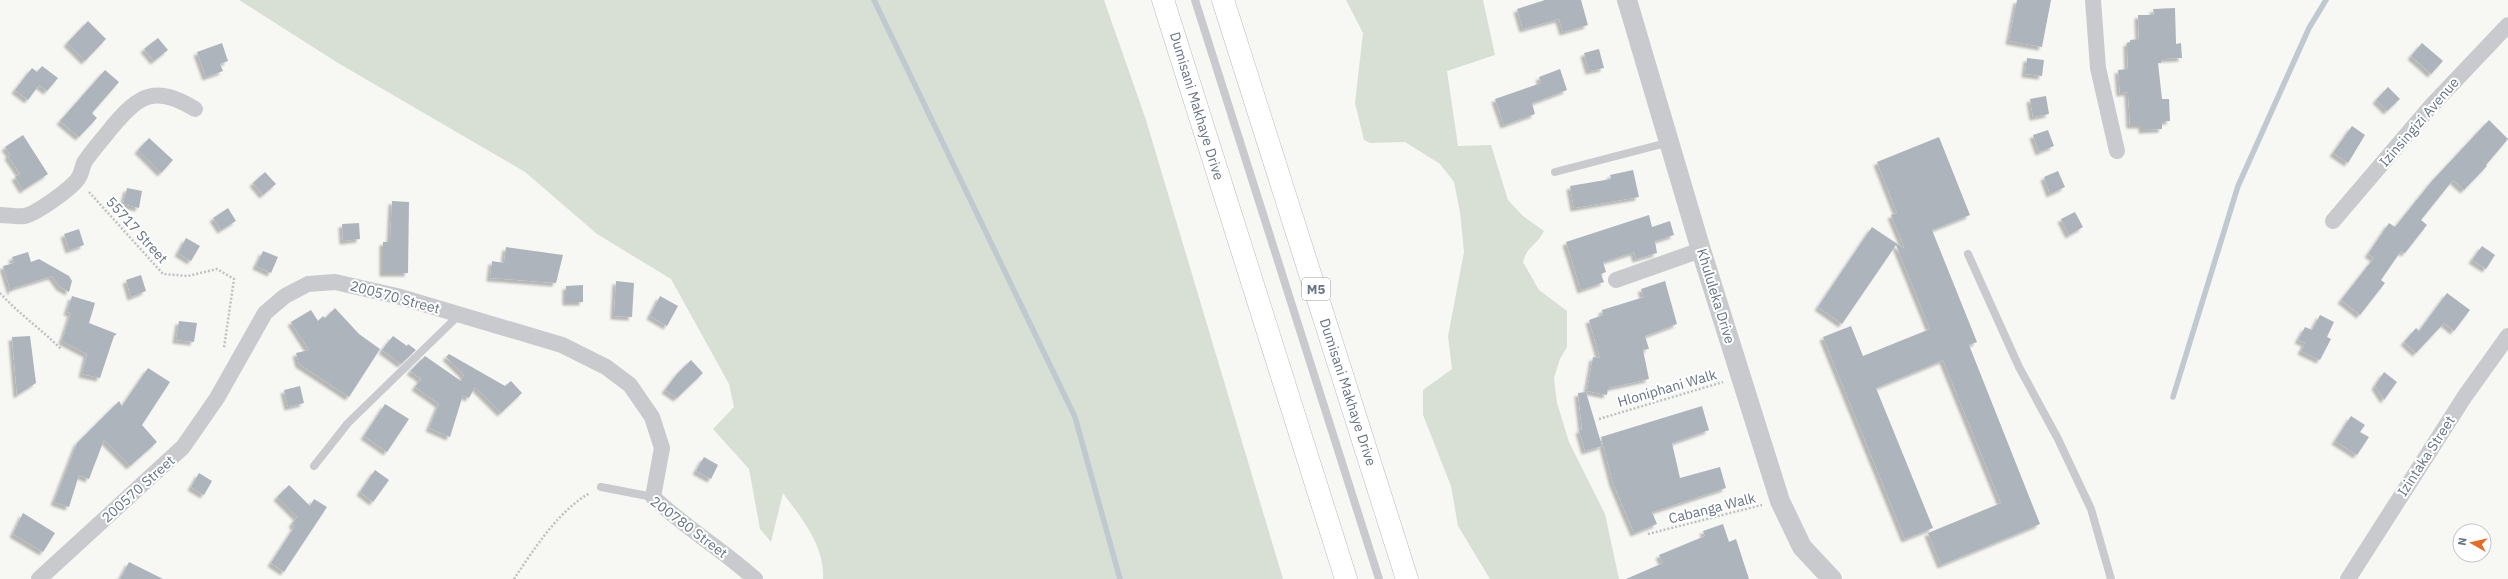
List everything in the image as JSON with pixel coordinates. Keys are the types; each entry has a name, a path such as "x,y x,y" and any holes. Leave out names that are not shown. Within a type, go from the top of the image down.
{"main road":[{"name":"Dumisani Makhaye Drive","path":"1163,0 1346,579"},
{"name":"Dumisani Makhaye Drive","path":"1223,0 1407,579"}],"street":[{"name":"Khululeka Drive","path":"1627,0 1671,142 1701,250 1780,501 1802,547 1832,579"},
{"path":"2093,0 2098,68 2117,151"},
{"name":"Izinsingizi Avenue","path":"2333,221 2432,105 2508,25"},
{"path":"0,215 25,216 38,210 78,180 84,164 94,149 128,108 142,98 162,95 178,99 194,109"},
{"path":"1616,280 1701,250"},
{"name":"200570 Street","path":"39,579 183,447 217,398 254,330 265,313 285,296 308,284 335,282 397,296 562,345 606,367 630,385 652,417 662,448 653,497"},
{"name":"Izintaka Street","path":"2348,579 2465,396 2508,336"},
{"name":"200780 Street","path":"653,497 671,515 733,560 755,579"}],"lane":[{"path":"1195,0 1379,579"},
{"path":"1555,172 1671,142"},
{"path":"1968,254 2019,367 2058,439 2091,509 2111,579"},
{"path":"314,466 348,423 459,315"},
{"name":"200780 Street","path":"602,487 653,497"}],"path":[{"name":"55717 Street","path":"78,180 163,274 188,276 217,269 234,279 223,353"},
{"path":"0,293 17,312 36,324 61,349"},
{"name":"Hloniphani Walk","path":"1600,419 1741,377"},
{"path":"514,579 542,537 578,499 602,487"},
{"name":"Cabanga Walk","path":"1648,534 1780,501"}],"shaded area":[{"path":"239,0 1104,0 1146,120 1283,579 823,579 823,567 816,543 804,522 783,493 771,542 760,529 749,469 713,429 734,407 729,384 671,279 597,234 525,172 338,63"},
{"path":"1346,0 1483,0 1495,55 1447,71 1458,146 1491,145 1508,200 1523,216 1544,231 1527,252 1523,262 1539,290 1567,311 1567,347 1560,359 1554,378 1557,403 1569,442 1605,514 1619,579 1490,579 1458,526 1451,486 1423,415 1423,390 1452,369 1448,336 1464,252 1460,212 1454,182 1440,164 1405,142 1370,143 1364,140 1355,103 1363,33"}],"building":[{"path":"1545,0 1581,0 1588,25 1563,32 1559,19 1523,29 1517,9"},
{"path":"2017,0 2051,0 2042,47 2009,41"},
{"path":"2175,8 2176,44 2181,43 2182,58 2161,59 2161,63 2158,63 2162,99 2169,99 2170,121 2162,121 2162,129 2142,130 2142,125 2130,125 2128,92 2120,93 2118,70 2128,69 2127,43 2130,42 2130,40 2139,39 2138,15 2154,15 2153,9"},
{"path":"88,21 106,39 85,61 67,43"},
{"path":"158,38 168,50 154,61 144,49"},
{"path":"222,43 228,61 220,64 223,71 206,77 197,52"},
{"path":"2422,43 2443,61 2431,74 2411,56"},
{"path":"1599,49 1604,68 1589,71 1584,53"},
{"path":"2027,58 2044,60 2042,76 2025,74"},
{"path":"42,66 58,78 47,91 39,85 28,100 15,90 32,68 37,72"},
{"path":"1560,69 1567,90 1532,103 1535,114 1504,125 1495,99 1541,83 1539,77"},
{"path":"105,70 119,82 92,113 97,118 79,137 60,121"},
{"path":"2388,87 2400,99 2387,111 2376,100"},
{"path":"2046,96 2049,114 2033,117 2030,99"},
{"path":"2489,120 2508,139 2486,165 2487,166 2464,190 2453,180 2421,220 2427,225 2405,253 2401,251 2381,280 2385,283 2360,315 2341,300 2374,258 2368,254 2389,223 2395,227 2432,181"},
{"path":"2352,126 2365,135 2348,163 2333,153"},
{"path":"2048,130 2054,146 2039,152 2033,135"},
{"path":"23,135 48,174 23,190 15,177 20,174 8,156 10,154 5,147"},
{"path":"1939,137 1970,215 1932,230 1977,342 1969,345 2040,524 1941,565 1928,533 2001,503 1943,360 1876,388 1933,528 1905,539 1823,337 1851,326 1863,356 1930,329 1896,245 1842,324 1818,307 1872,227 1905,249 1891,215 1897,213 1877,162"},
{"path":"149,138 173,160 161,173 138,150"},
{"path":"1633,170 1639,197 1574,208 1570,186 1611,179 1610,175"},
{"path":"2058,171 2065,187 2050,194 2044,177"},
{"path":"265,172 276,184 263,195 253,183"},
{"path":"127,188 142,191 139,208 123,204"},
{"path":"392,201 409,202 408,273 383,273 383,242 390,242"},
{"path":"228,208 236,221 221,230 213,218"},
{"path":"2075,212 2083,227 2069,235 2061,219"},
{"path":"1649,215 1652,227 1670,221 1674,235 1655,241 1657,253 1636,259 1634,252 1603,262 1606,272 1601,274 1604,282 1581,290 1566,242"},
{"path":"359,223 360,239 343,241 342,224"},
{"path":"79,229 84,245 69,250 64,234"},
{"path":"186,238 200,246 191,261 178,253"},
{"path":"2482,246 2495,255 2486,269 2472,260"},
{"path":"506,247 563,255 556,283 490,278 492,261 504,263"},
{"path":"263,251 278,257 271,273 256,266"},
{"path":"28,252 31,262 39,259 69,276 72,281 69,292 60,287 52,276 13,288 11,292 3,266 14,263 12,257"},
{"path":"141,275 146,291 131,297 126,280"},
{"path":"616,281 634,283 632,317 614,316"},
{"path":"1665,281 1677,324 1645,336 1649,349 1643,350 1649,379 1608,388 1607,395 1587,391 1593,357 1600,358 1589,320 1603,315 1602,310 1644,297 1641,289"},
{"path":"583,285 583,302 566,302 566,286"},
{"path":"2447,293 2470,310 2454,331 2444,323 2416,353 2404,342 2416,328 2419,331"},
{"path":"72,296 95,303 89,323 117,334 114,336 100,378 82,374 87,354 62,341 71,313 67,312"},
{"path":"660,296 678,306 667,326 650,316"},
{"path":"335,308 359,334 380,349 349,397 299,364 296,353 309,350 291,322 311,310 318,321 323,316 325,318"},
{"path":"2320,315 2334,322 2327,337 2331,339 2320,360 2301,351 2305,343 2298,340 2305,327 2312,330"},
{"path":"179,321 197,323 194,342 176,340"},
{"path":"30,336 36,383 17,395 12,337"},
{"path":"393,336 407,346 408,344 416,350 401,364 382,350"},
{"path":"449,354 505,386 511,381 522,393 501,413 475,387 469,398 463,395 450,437 429,428 439,404 415,387 421,379 410,371 425,356 461,381 464,375 446,357"},
{"path":"691,360 703,373 677,398 665,390 677,374"},
{"path":"148,368 170,382 142,425 157,442 130,466 104,440 89,479 79,475 69,507 54,502 77,443 119,401 122,406"},
{"path":"2384,372 2397,382 2384,400 2375,386"},
{"path":"300,386 304,403 288,407 284,390"},
{"path":"1586,392 1602,446 1585,451 1579,430 1582,429 1578,393"},
{"path":"385,404 409,419 387,452 364,436"},
{"path":"1702,406 1709,430 1672,443 1680,478 1720,467 1726,488 1652,512 1657,524 1634,533 1613,483 1601,437"},
{"path":"2351,416 2365,425 2360,432 2369,437 2357,455 2335,441"},
{"path":"704,457 718,465 711,479 696,471"},
{"path":"375,470 389,480 373,502 360,492"},
{"path":"199,473 212,481 204,495 191,487"},
{"path":"289,485 310,506 314,499 327,507 284,572 271,563 295,526 292,524 297,517 277,497"},
{"path":"23,513 55,533 43,552 13,534"},
{"path":"1723,524 1729,542 1736,539 1749,579 1626,579 1663,563 1659,555 1705,536 1703,531"},
{"path":"129,562 163,579 120,579"}],"waterway":[{"path":"874,0 1075,417 1120,579"},
{"path":"2173,397 2238,186 2309,28 2326,0"}]}
